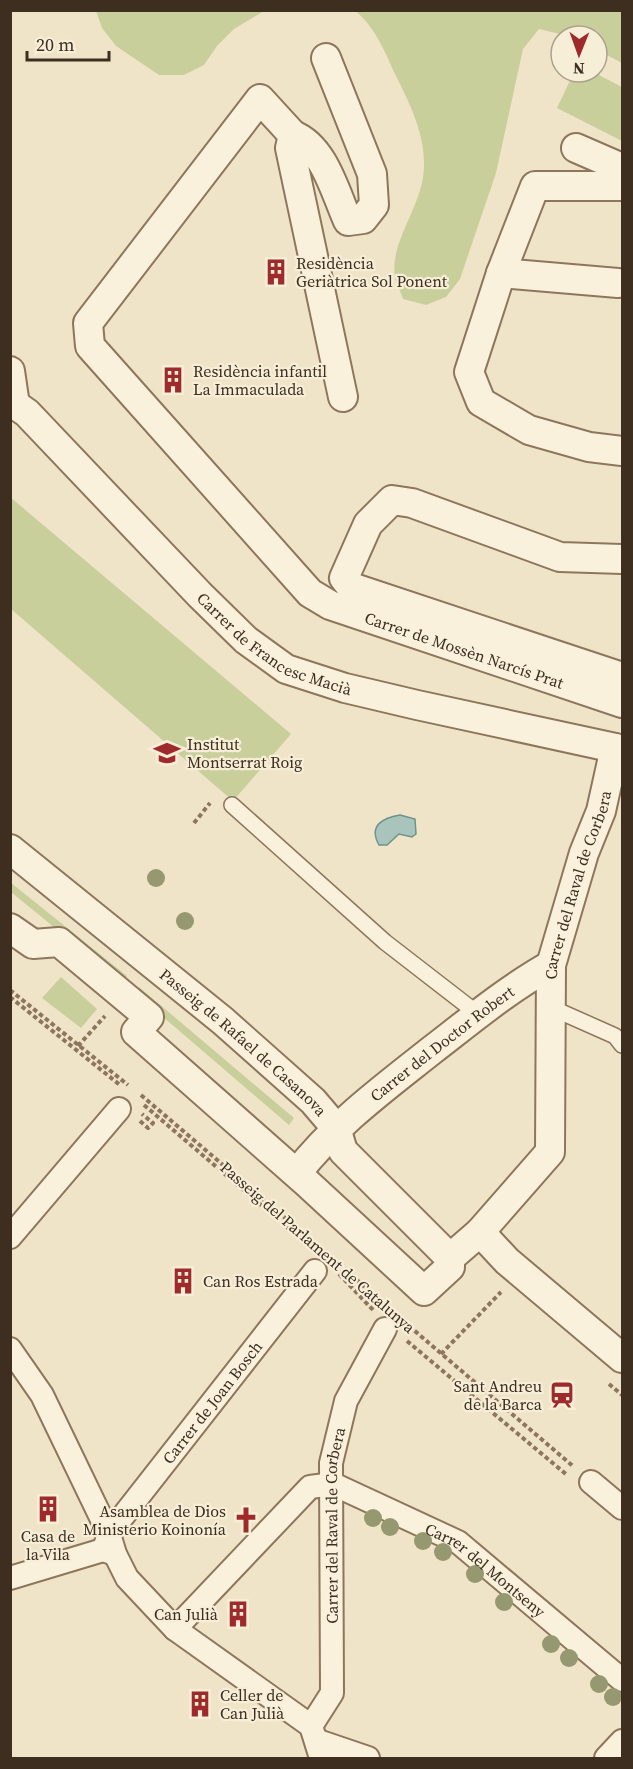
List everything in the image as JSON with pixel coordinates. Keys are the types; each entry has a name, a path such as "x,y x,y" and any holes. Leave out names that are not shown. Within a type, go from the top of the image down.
{"street":[{"path":"326,58 372,174 374,205 363,219 348,221 318,154 304,140 293,135 290,148 343,397"},
{"name":"Carrer de Mossèn Narcís Prat","path":"293,135 260,99 88,323 90,346 310,593 330,605 622,703"},
{"path":"576,148 622,168"},
{"path":"622,186 535,186 501,273 469,372 481,402 529,430 589,447 622,451"},
{"path":"501,273 618,283"},
{"path":"10,370 16,412"},
{"name":"Carrer de Francesc Macià","path":"16,412 246,640 286,669 345,688 417,705 619,746"},
{"path":"622,559 560,557 412,503 392,500 368,524 344,578 351,587 622,677"},
{"name":"Carrer del Raval de Corbera","path":"297,1173 424,1290 450,1267 450,1258 480,1232 550,1152 551,965 584,853 601,811 619,746"},
{"name":"Passeig de Rafael de Casanova","path":"10,849 223,1021 313,1101 336,1128 343,1151 450,1258"},
{"path":"10,928 33,944 59,942 148,1017 136,1032 297,1173 336,1128"},
{"name":"Carrer del Doctor Robert","path":"336,1128 521,981 551,965"},
{"name":"Carrer del Raval de Corbera","path":"521,981 538,986 550,1003"},
{"path":"10,1237 119,1109"},
{"path":"480,1232 507,1261 622,1358"},
{"name":"Carrer de Joan Bosch","path":"109,1546 315,1271"},
{"name":"Carrer del Raval de Corbera","path":"317,1742 332,1693 333,1484 331,1463 346,1401 394,1325"},
{"path":"10,1350 42,1395 109,1546 127,1578 175,1629 317,1742 368,1758"},
{"path":"591,1482 622,1508"},
{"path":"175,1629 310,1487 333,1484"},
{"name":"Carrer del Montseny","path":"333,1484 458,1542 622,1680"},
{"path":"10,1578 109,1546"},
{"path":"606,1758 622,1741"}],"lane":[{"path":"232,805 385,942 478,1014"},
{"name":"Carrer del Raval de Corbera","path":"550,1003 615,1036 622,1045"}],"path":[{"path":"194,823 214,798"},
{"name":"Passeig del Parlament de Catalunya","path":"10,990 77,1047 116,1075 321,1249"},
{"path":"77,1047 112,1008"},
{"path":"107,1084 116,1075"},
{"name":"Passeig del Parlament de Catalunya","path":"337,1263 386,1306"},
{"path":"441,1353 502,1291"},
{"name":"Passeig del Parlament de Catalunya","path":"394,1325 441,1353 591,1482"}],"green space":[{"path":"96,10 264,11 234,29 217,46 204,65 184,75 159,75 116,46 102,28"},
{"path":"355,11 622,11 622,63 609,56 609,24 549,24 549,31 539,29 523,49 496,173 460,279 446,297 426,305 403,299 396,280 394,264 401,237 422,181 424,154 422,142 410,106 382,47 373,30"},
{"path":"609,80 622,87 622,141 557,108 568,84 609,84"},
{"path":"10,497 291,734 233,801 11,609"},
{"path":"10,882 127,976 122,983 11,892"},
{"path":"61,977 97,1009 81,1028 42,998"},
{"path":"139,987 294,1118 289,1125 134,992"}],"water":[{"path":"400,815 415,819 416,834 412,837 399,834 387,845 379,845 376,828 388,818"}],"place":[{"name":"Residència Geriàtrica Sol Ponent","path":"276,272"},
{"name":"Residència infantil La Immaculada","path":"173,380"},
{"name":"Institut Montserrat Roig","path":"167,753"},
{"name":"Can Ros Estrada","path":"183,1281"},
{"name":"Sant Andreu de la Barca","path":"562,1395"},
{"name":"Casa de la Vila","path":"48,1509"},
{"name":"Asamblea de Dios Ministerio Koinonía","path":"246,1520"},
{"name":"Can Julià","path":"238,1614"},
{"name":"Celler de Can Julià","path":"200,1704"}]}
